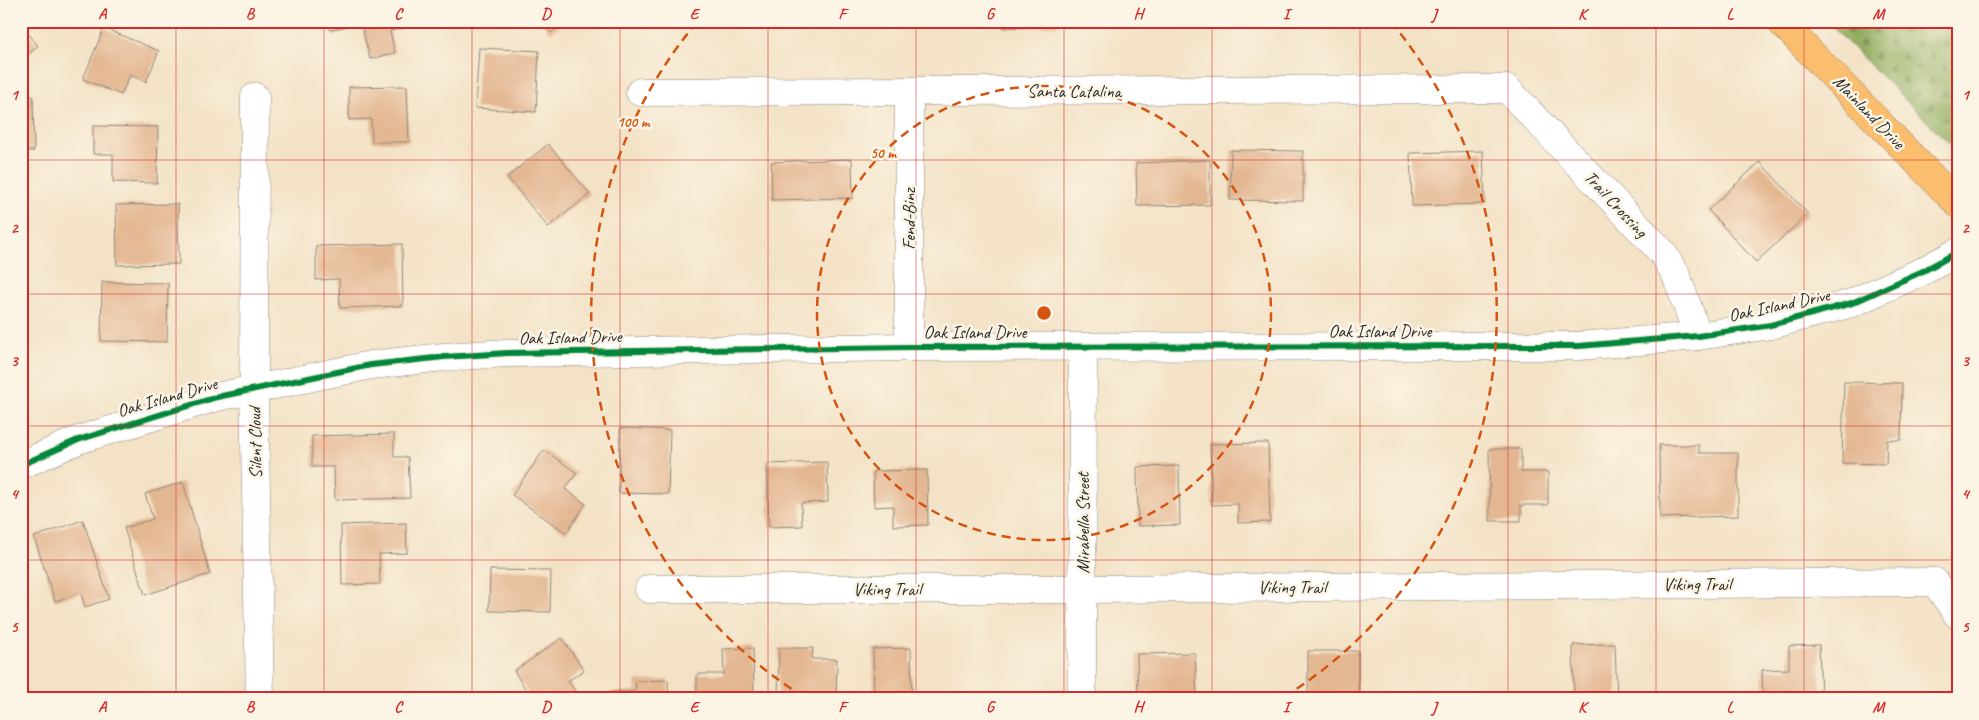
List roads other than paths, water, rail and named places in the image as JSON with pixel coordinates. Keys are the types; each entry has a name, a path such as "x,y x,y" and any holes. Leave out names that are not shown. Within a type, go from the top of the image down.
{"main road":[{"name":"Mainland Drive","path":"1780,21 1958,204"}],"street":[{"name":"Santa Catalina","path":"640,92 1507,88"},
{"name":"Trail Crossing","path":"1507,88 1662,252 1676,275 1698,336"},
{"name":"Fend-Binz","path":"909,92 909,347"},
{"name":"Silent Cloud","path":"255,97 254,389 260,699"},
{"name":"Oak Island Drive","path":"21,465 78,440 217,397 371,365 453,356 508,353 909,347 1579,346 1698,336 1771,325 1852,304 1958,252"},
{"name":"Mirabella Street","path":"1082,699 1083,347"},
{"name":"Viking Trail","path":"648,589 1083,589 1935,582 1958,615"}]}
